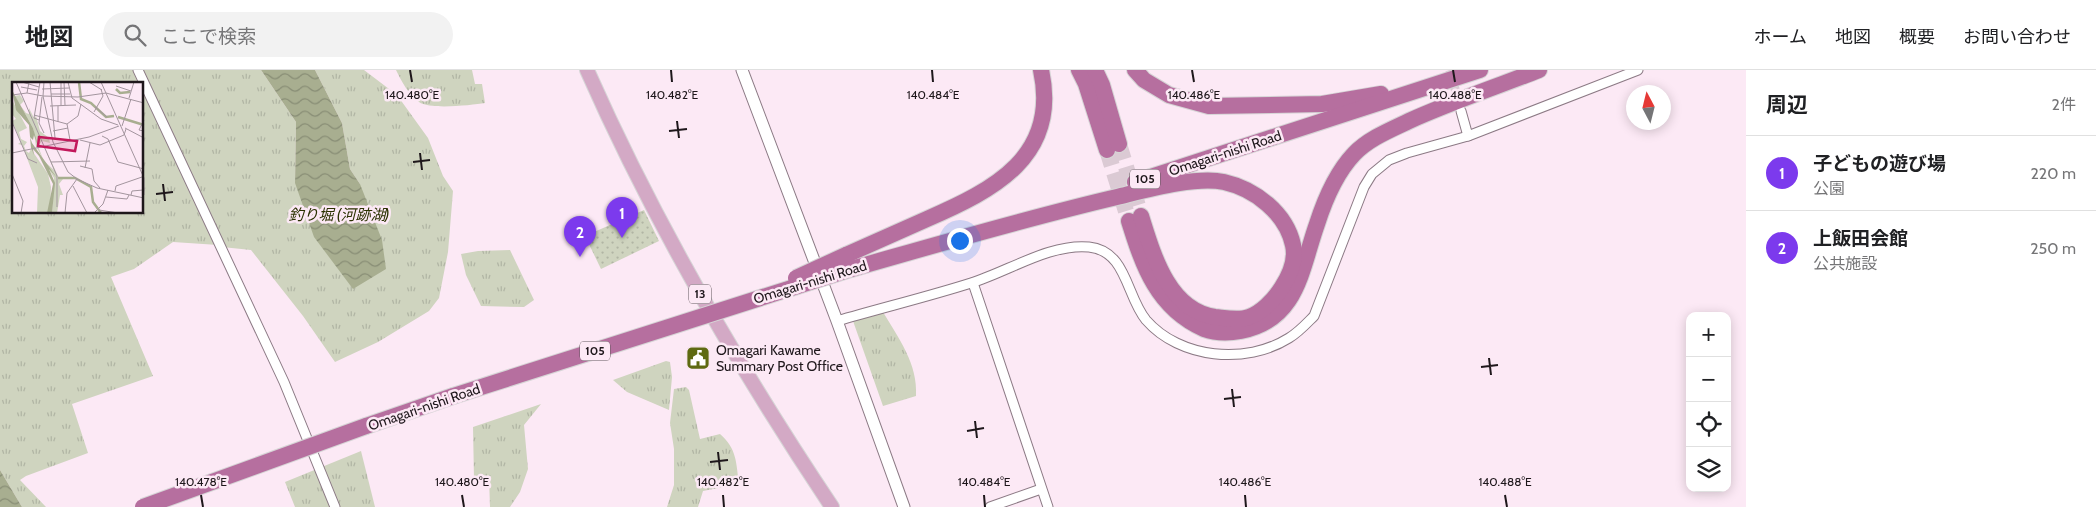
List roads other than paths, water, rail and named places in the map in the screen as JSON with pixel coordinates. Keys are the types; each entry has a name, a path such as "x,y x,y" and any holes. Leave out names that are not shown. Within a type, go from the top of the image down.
{"highway":[{"path":"849,262 970,200 1003,180 1027,156 1038,137 1043,114 1044,94 1041,70"},
{"path":"1080,70 1113,147 1102,85 1095,70"},
{"path":"1134,70 1144,80 1168,95 1209,106 1322,104 1437,84"},
{"name":"Omagari-nishi Road","path":"143,507 453,396 738,305 849,262 1180,168 1480,70"},
{"path":"849,262 1172,185 1190,182 1223,182 1248,190 1261,199 1286,226 1294,247 1291,270 1273,300 1266,307 1248,318 1228,319 1210,316 1197,311 1176,294 1158,267 1135,218 1147,274 1161,296 1193,324 1210,331 1233,332 1255,328 1275,317 1290,300 1300,278 1316,225 1328,196 1337,176 1354,153 1385,132 1427,113 1539,70"}],"main road":[{"name":"13","path":"587,70 635,174 675,251 736,357 832,507"}],"street":[{"path":"138,70 144,82"},
{"path":"742,70 904,507"},
{"path":"836,321 973,283 1067,248 1089,247 1104,250 1114,258 1123,270 1138,309 1147,322 1162,334 1186,347 1212,354 1237,354 1258,350 1287,340 1300,331 1314,316 1364,188 1372,174 1389,160 1406,153 1468,136 1638,70"},
{"path":"144,83 284,382 336,507"},
{"path":"1461,111 1468,136"},
{"path":"973,283 1048,507"},
{"path":"990,507 1041,489"}],"water":[{"name":"釣り堀 (河跡湖)","path":"261,70 315,70 342,123 350,169 360,184 382,240 386,269 353,289 314,237 295,183 296,122"},
{"path":"0,470 22,507 0,507"}],"tunnel":[{"path":"1450,70 1459,104"},
{"path":"1119,144 1141,216"},
{"path":"1107,150 1129,221"}],"place":[{"name":"子どもの遊び場","path":"622,238"},
{"name":"上飯田会館","path":"580,257"},
{"name":"Omagari Kawame Summary Post Office","path":"698,358"}]}
